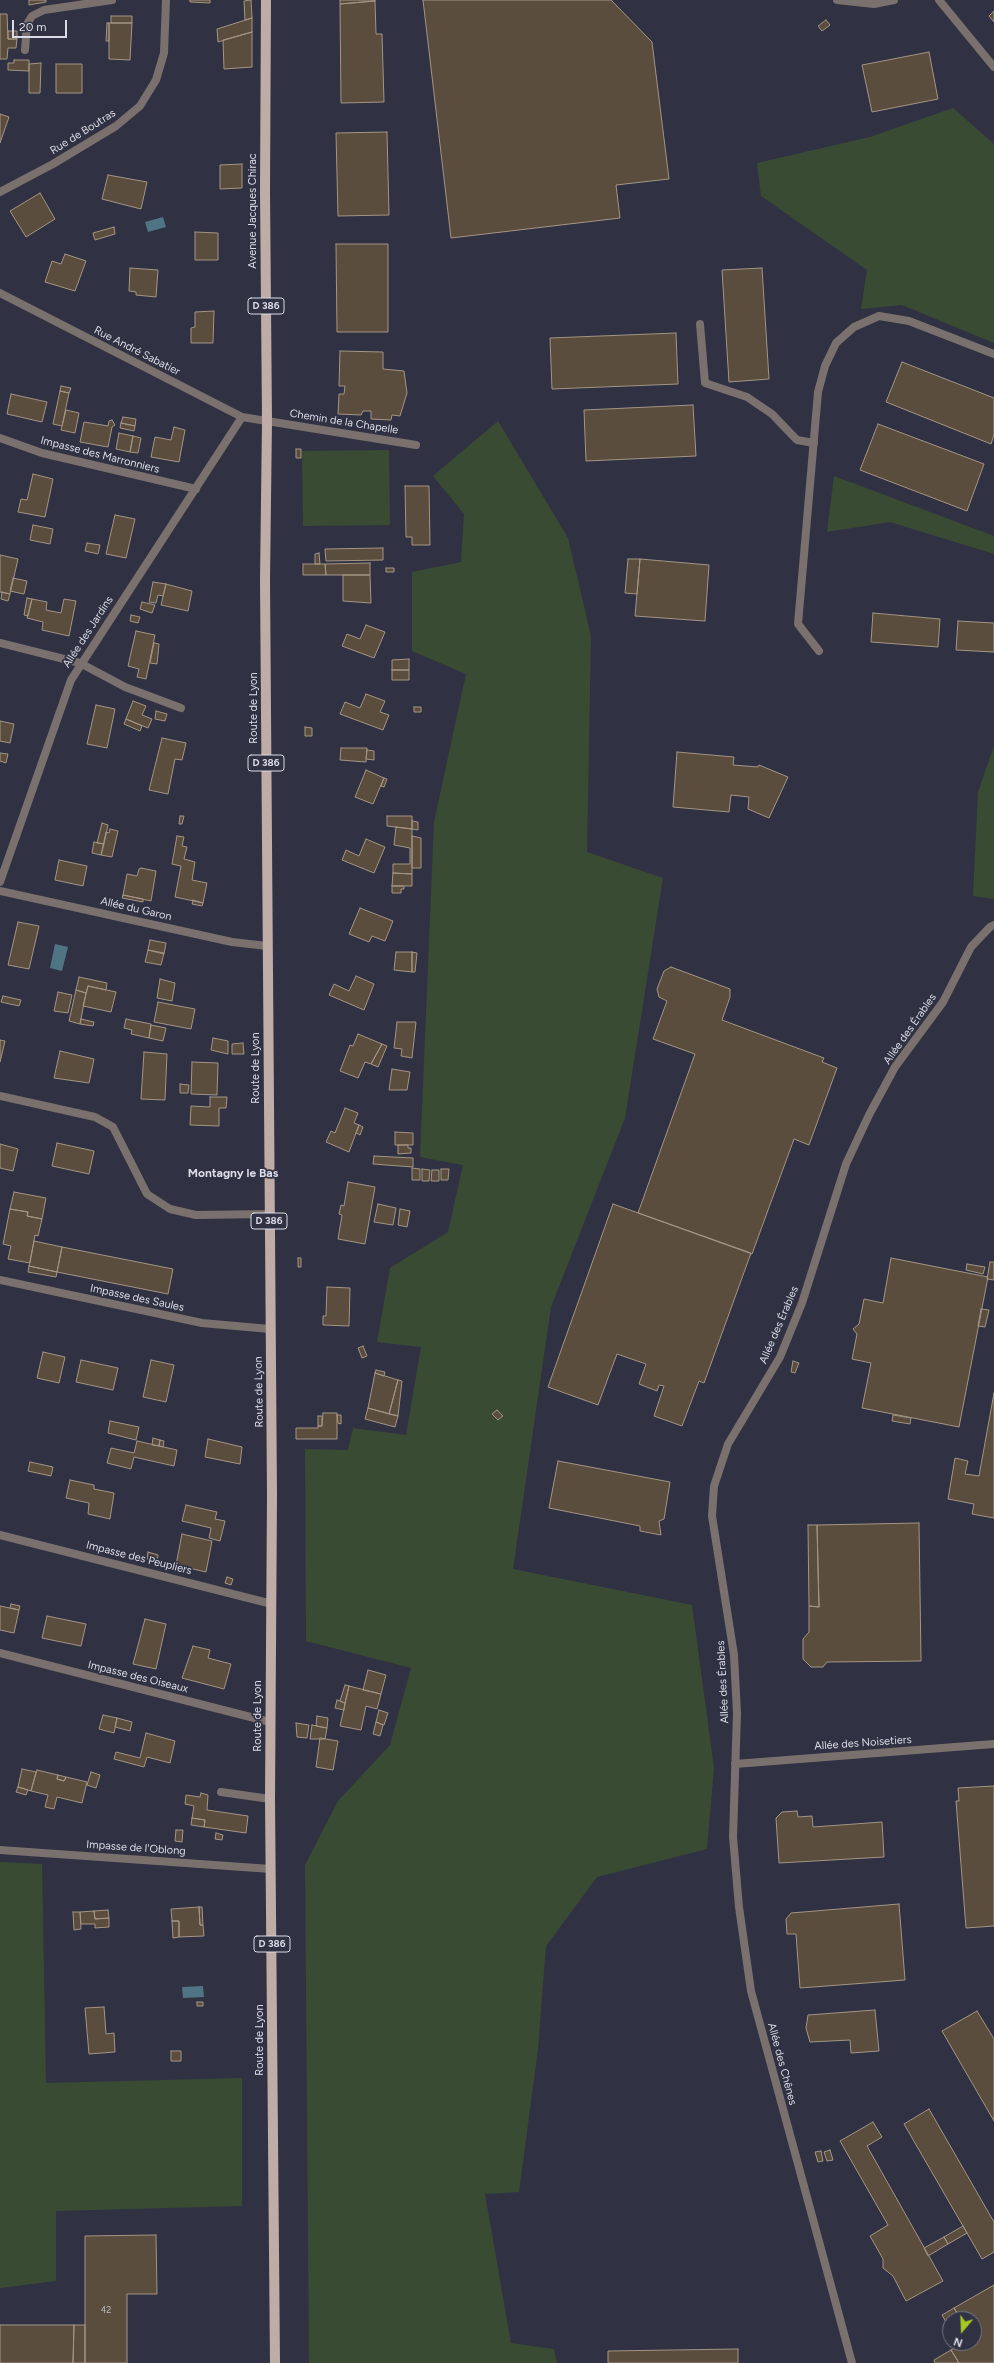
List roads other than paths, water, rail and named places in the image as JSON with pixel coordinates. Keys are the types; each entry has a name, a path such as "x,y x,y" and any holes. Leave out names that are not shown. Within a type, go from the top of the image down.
{"main road":[{"name":"Avenue Jacques Chirac","path":"266,0 265,191 268,421"},
{"name":"Route de Lyon","path":"268,421 265,580 272,1604 270,1799 275,2363"}],"street":[{"path":"25,50 26,24 32,16 44,10 112,0"},
{"name":"Rue de Boutras","path":"0,192 53,164 116,126 140,106 156,80 164,53 166,0"},
{"path":"838,0 874,4 894,0"},
{"path":"939,0 994,67"},
{"name":"Rue André Sabatier","path":"0,293 242,417 268,421"},
{"path":"819,651 798,624 818,392 826,366 836,343 854,327 879,316 909,321 994,354"},
{"path":"700,324 705,383 747,397 772,414 797,440 814,443"},
{"name":"Allée des Jardins","path":"0,882 71,680 80,663 242,417"},
{"name":"Chemin de la Chapelle","path":"268,421 416,445"},
{"name":"Impasse des Marronniers","path":"0,438 42,453 196,489"},
{"path":"0,643 80,663 125,687 181,708"},
{"name":"Allée du Garon","path":"0,891 232,942 267,946"},
{"name":"Allée des Érables","path":"734,1764 737,1713 734,1655 712,1516 714,1486 720,1466 728,1444 780,1356 802,1303 846,1164 868,1115 895,1068 943,1002 971,947 992,926"},
{"path":"0,1096 94,1117 113,1127 147,1194 170,1209 196,1215 269,1214"},
{"name":"Impasse des Saules","path":"0,1280 202,1323 270,1329"},
{"name":"Impasse des Peupliers","path":"0,1535 272,1604"},
{"name":"Impasse des Oiseaux","path":"0,1653 270,1722"},
{"name":"Allée des Noisetiers","path":"734,1764 994,1744"},
{"name":"Allée des Chênes","path":"734,1764 733,1837 739,1907 751,1991 852,2363"},
{"path":"221,1792 270,1799"},
{"name":"Impasse de l'Oblong","path":"0,1850 271,1869"}],"water":[{"path":"163,217 166,227 148,232 145,222"},
{"path":"55,944 68,947 62,971 50,968"},
{"path":"203,1986 204,1997 183,1998 182,1987"}],"district":[{"name":"Montagny le Bas","path":"233,1173"}]}
